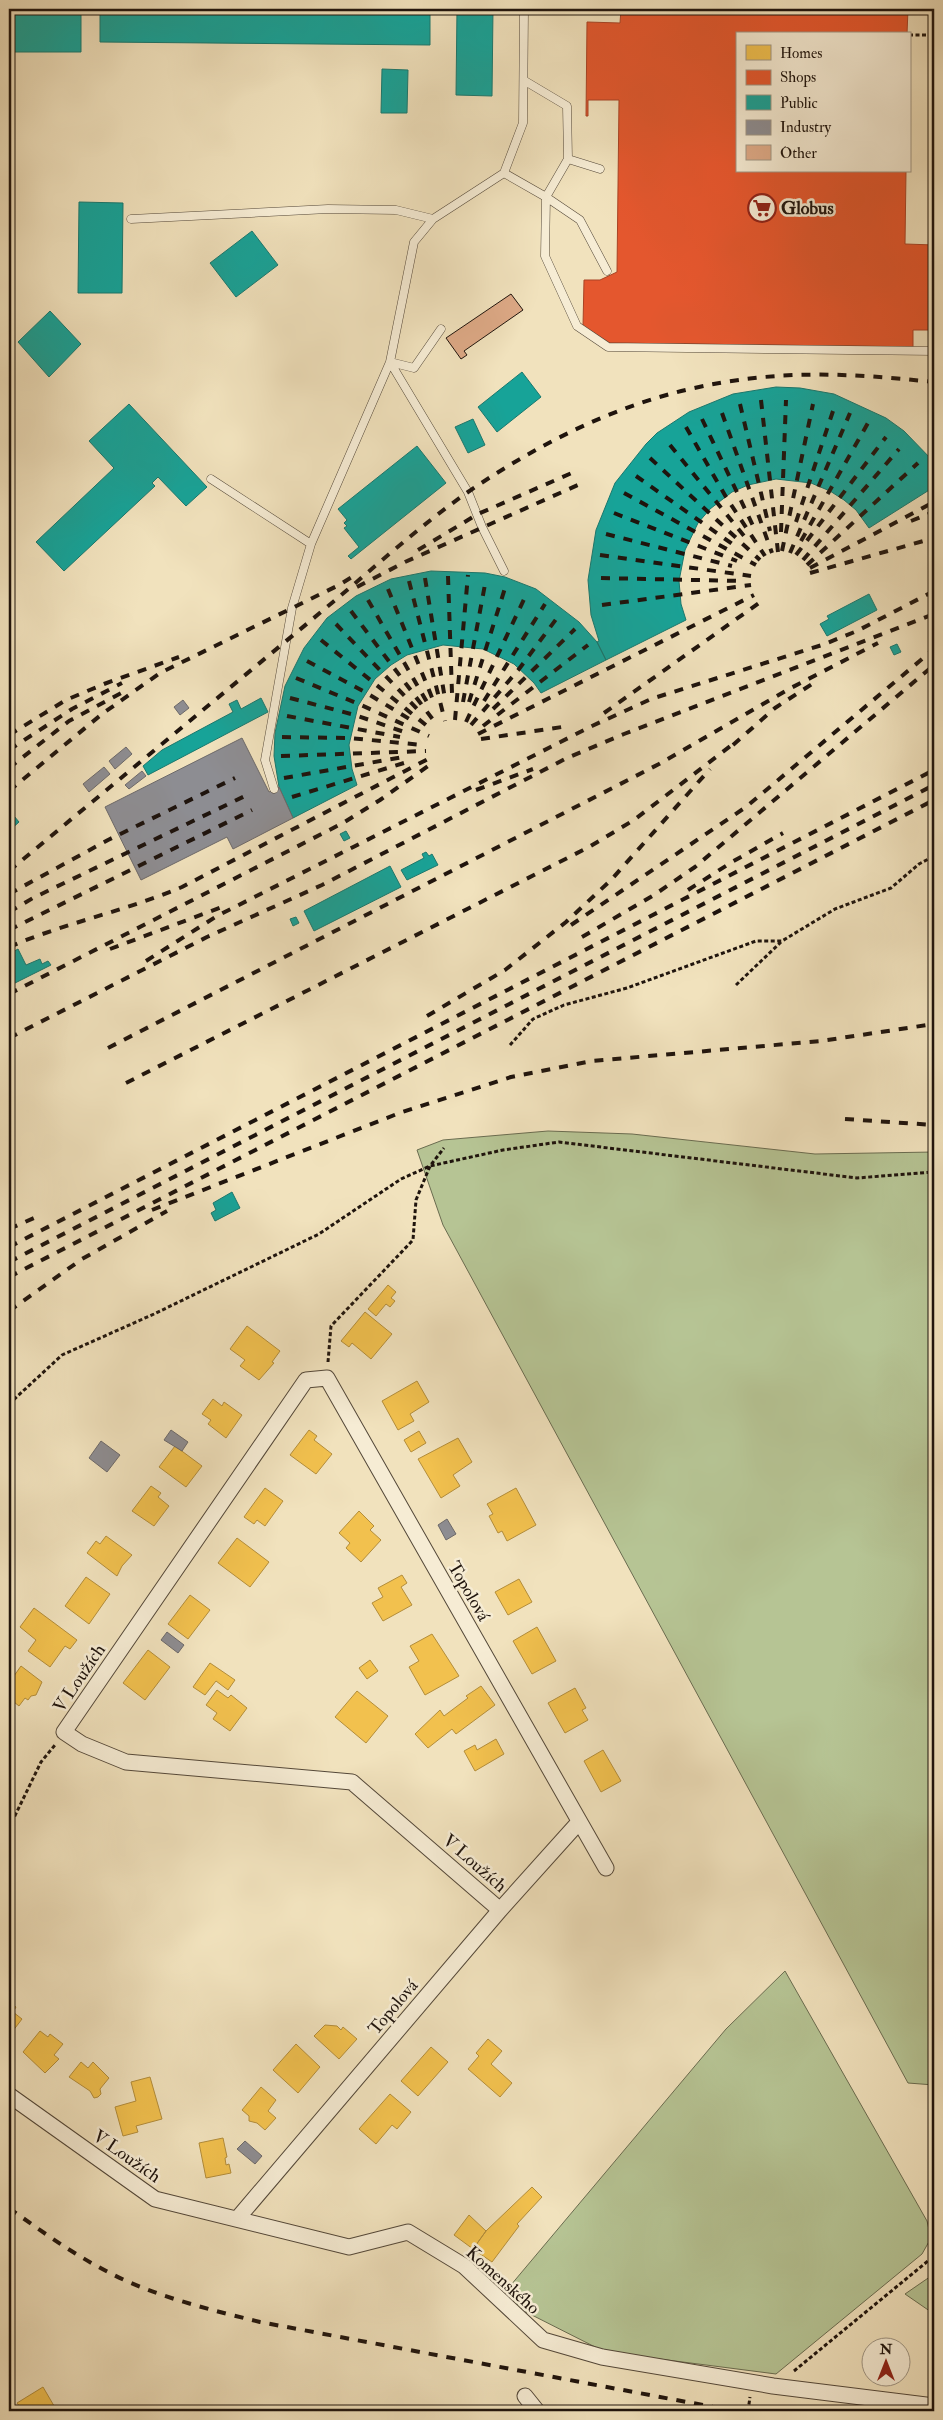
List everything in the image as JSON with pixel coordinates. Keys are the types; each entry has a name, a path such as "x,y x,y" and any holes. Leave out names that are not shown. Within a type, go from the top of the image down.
{"street":[{"name":"V Loužích","path":"327,1378 306,1380 64,1732 82,1744 126,1762 352,1782 500,1910"},
{"name":"Topolová","path":"327,1378 606,1868"},
{"name":"Topolová","path":"237,2219 500,1910 579,1822"},
{"name":"V Loužích","path":"9,2095 155,2199 237,2219"},
{"name":"Komenského","path":"237,2219 349,2247 408,2232 464,2266 543,2340 602,2357 773,2386 934,2406"},
{"path":"525,2396 538,2411"}],"lane":[{"path":"274,789 265,760 292,608 311,544 390,362 414,242 433,219 504,173 523,123 525,81 524,9"},
{"path":"525,81 567,106 568,159 546,196 545,256 578,326 608,347 934,351"},
{"path":"568,159 600,169"},
{"path":"504,173 546,196 580,220 607,271"},
{"path":"131,219 328,209 396,210 433,219"},
{"path":"390,362 414,368 440,329"},
{"path":"390,362 468,492 482,527 504,571"},
{"path":"211,478 311,544"}],"path":[{"path":"910,35 933,35 933,9"},
{"path":"736,985 782,941 835,909 891,888 919,864 934,856"},
{"path":"510,1045 533,1019 564,1005 627,988 756,941 782,941"},
{"path":"9,1404 62,1356 154,1314 319,1234 401,1179 430,1166 503,1150 559,1142 857,1178 934,1172"},
{"path":"327,1378 331,1326 413,1240 416,1200 430,1166 444,1148"},
{"path":"9,1828 41,1762 64,1732"},
{"path":"773,2386 934,2256"}],"green space":[{"path":"548,1131 632,1134 815,1154 934,1152 934,2085 908,2083 443,1225 417,1150 443,1140"},
{"path":"785,1971 927,2221 931,2238 922,2254 776,2374 605,2352 520,2309 505,2292 726,2029"},
{"path":"934,2274 934,2314 905,2294"}],"building: Homes":[{"path":"388,1285 396,1292 391,1298 395,1301 390,1307 386,1304 376,1316 368,1309"},
{"path":"365,1312 392,1334 371,1359 352,1343 349,1347 341,1341"},
{"path":"247,1326 280,1351 272,1362 274,1363 259,1380 240,1366 245,1360 230,1349"},
{"path":"417,1381 429,1402 410,1414 414,1421 398,1430 382,1401"},
{"path":"213,1399 222,1406 224,1402 242,1415 226,1438 208,1424 211,1420 202,1414"},
{"path":"309,1430 317,1436 314,1440 332,1454 316,1474 290,1455"},
{"path":"419,1431 426,1443 411,1452 404,1440"},
{"path":"458,1438 472,1462 453,1475 460,1486 441,1498 418,1459"},
{"path":"175,1446 202,1466 186,1487 159,1467"},
{"path":"151,1486 161,1493 158,1497 169,1506 154,1526 132,1511"},
{"path":"265,1488 283,1501 265,1526 257,1520 254,1524 244,1517"},
{"path":"516,1488 536,1525 507,1541 502,1531 498,1533 489,1516 493,1514 487,1504"},
{"path":"359,1511 374,1526 370,1530 381,1540 361,1562 346,1548 350,1543 339,1533"},
{"path":"106,1536 132,1555 122,1566 117,1576 87,1553 96,1541 100,1544"},
{"path":"237,1538 269,1562 250,1587 218,1563"},
{"path":"402,1575 407,1583 401,1587 412,1605 383,1621 372,1603 383,1597 378,1588"},
{"path":"86,1577 110,1594 89,1624 65,1606"},
{"path":"519,1579 532,1602 508,1615 495,1592"},
{"path":"190,1595 210,1610 188,1639 168,1624"},
{"path":"34,1608 77,1640 70,1649 65,1646 50,1667 28,1651 36,1640 20,1627"},
{"path":"537,1627 556,1661 532,1674 513,1641"},
{"path":"432,1634 459,1676 425,1695 409,1667 419,1661 410,1646"},
{"path":"148,1650 170,1667 145,1700 123,1683"},
{"path":"370,1660 378,1671 367,1679 359,1668"},
{"path":"210,1663 235,1680 228,1690 216,1681 205,1695 193,1687"},
{"path":"21,1666 42,1682 36,1695 31,1696 28,1700 25,1698 19,1706 9,1698 9,1683"},
{"path":"481,1686 495,1705 456,1734 452,1729 428,1748 415,1734 440,1710 444,1716 468,1698 466,1696"},
{"path":"575,1688 586,1708 582,1710 588,1720 565,1733 548,1703"},
{"path":"217,1690 228,1698 231,1695 247,1708 230,1731 213,1719 217,1713 206,1705"},
{"path":"357,1691 388,1716 366,1743 335,1717"},
{"path":"496,1739 504,1754 475,1771 464,1751 475,1745 477,1750"},
{"path":"603,1750 621,1781 601,1792 584,1761"},
{"path":"9,2001 16,2007 13,2012 22,2019 9,2036"},
{"path":"325,2025 337,2026 341,2030 343,2027 357,2039 339,2059 314,2036"},
{"path":"40,2031 48,2037 50,2034 63,2044 54,2055 59,2059 45,2073 23,2052"},
{"path":"488,2039 502,2051 491,2064 512,2083 500,2097 468,2069 479,2056 476,2053"},
{"path":"296,2044 320,2067 298,2093 273,2070"},
{"path":"431,2047 448,2062 418,2096 401,2081"},
{"path":"81,2062 88,2068 93,2062 109,2078 100,2089 101,2094 98,2097 94,2098 90,2091 69,2077"},
{"path":"150,2077 162,2119 136,2126 138,2132 123,2136 115,2107 136,2101 131,2082"},
{"path":"261,2087 276,2100 268,2111 276,2118 265,2130 257,2123 249,2121 249,2116 242,2110"},
{"path":"390,2094 411,2112 397,2129 392,2125 376,2144 359,2129"},
{"path":"223,2138 227,2157 225,2158 226,2165 229,2164 231,2173 206,2178 199,2143"},
{"path":"532,2187 542,2197 517,2224 519,2226 492,2262 473,2249 486,2231"},
{"path":"469,2215 486,2231 473,2249 454,2235"},
{"path":"43,2387 57,2411 23,2411 17,2403"}],"building: Shops":[{"name":"Globus","path":"621,9 908,9 907,32 736,32 736,172 906,172 905,244 934,245 934,330 913,330 913,347 610,343 583,326 584,280 600,280 617,272 619,100 588,100 588,116 586,116 587,22 620,23"}],"building: Public":[{"path":"9,9 81,9 81,52 9,52"},
{"path":"100,9 430,9 430,45 100,42"},
{"path":"457,9 493,9 492,96 456,95"},
{"path":"382,69 408,70 407,113 381,113"},
{"path":"79,202 123,203 122,293 78,293"},
{"path":"252,231 278,265 236,297 210,263"},
{"path":"50,311 81,344 49,377 18,342"},
{"path":"522,372 541,397 497,432 478,407"},
{"path":"776,387 800,388 834,394 886,418 904,431 934,462 934,487 869,528 856,510 844,500 830,491 811,483 776,479 748,485 732,492 710,509 698,523 685,550 679,581 681,604 686,620 606,660 597,642 599,641 591,615 588,580 596,530 615,483 657,433 689,412 733,394"},
{"path":"129,404 207,487 186,506 158,477 152,483 155,486 64,571 36,542 114,468 89,441"},
{"path":"473,419 485,445 468,453 455,427"},
{"path":"934,422 934,434 929,424"},
{"path":"417,446 446,483 351,559 348,556 359,547 344,528 347,526 344,523 347,520 338,509"},
{"path":"431,571 485,573 505,577 536,589 579,622 597,642 606,660 541,693 534,683 514,664 483,649 443,645 407,655 391,665 375,679 358,706 349,745 352,769 357,785 293,818 279,787 274,756 275,733 285,686 304,648 327,618 356,596 391,579"},
{"path":"869,594 877,610 827,636 820,624 829,619 827,616"},
{"path":"897,644 901,652 894,655 890,647"},
{"path":"261,698 268,712 148,775 143,766 162,750 233,712 229,704 237,700 241,709"},
{"path":"9,810 19,822 9,831"},
{"path":"346,831 350,838 344,841 340,834"},
{"path":"426,852 429,856 432,854 438,865 407,880 401,870 424,858 422,854"},
{"path":"390,866 401,887 314,931 304,911"},
{"path":"296,917 299,923 293,926 290,919"},
{"path":"18,949 26,965 40,959 42,964 48,961 51,965 9,986 9,954"},
{"path":"232,1192 240,1208 215,1221 211,1213 216,1210 213,1203"}],"building: Industry":[{"path":"183,700 189,708 180,715 174,707"},
{"path":"242,738 269,792 279,787 293,818 233,849 227,837 141,880 105,807"},
{"path":"126,747 132,754 115,769 109,761"},
{"path":"104,767 110,774 89,792 83,784"},
{"path":"142,771 146,776 129,789 125,785"},
{"path":"171,1430 188,1442 182,1451 164,1440"},
{"path":"101,1441 120,1455 107,1472 89,1458"},
{"path":"447,1519 456,1534 446,1540 438,1525"},
{"path":"167,1632 184,1645 178,1653 161,1640"},
{"path":"245,2141 262,2156 255,2164 237,2149"}],"building: Other":[{"path":"511,294 523,310 464,351 467,355 461,359 446,338"}],"railway":[{"path":"9,871 433,518 494,475 547,444 574,430 631,406 690,389 753,378 842,375 934,382"},
{"path":"761,400 778,552"},
{"path":"781,532 786,400"},
{"path":"740,404 770,531"},
{"path":"782,551 813,404"},
{"path":"796,522 834,408"},
{"path":"722,413 772,553"},
{"path":"790,553 850,413"},
{"path":"702,419 756,532"},
{"path":"801,541 868,423"},
{"path":"686,427 726,497 765,556"},
{"path":"796,555 886,437"},
{"path":"670,445 749,542"},
{"path":"803,560 899,449"},
{"path":"650,458 760,560"},
{"path":"807,565 918,463"},
{"path":"418,550 478,514 574,472"},
{"path":"636,476 738,548"},
{"path":"357,587 405,562 578,485"},
{"path":"624,493 756,565"},
{"path":"810,568 934,502"},
{"path":"911,521 934,512"},
{"path":"614,513 737,561"},
{"path":"606,534 732,566"},
{"path":"810,573 934,538"},
{"path":"600,555 751,576"},
{"path":"9,791 102,714 160,673 339,585 357,574"},
{"path":"455,720 468,575"},
{"path":"448,576 452,693"},
{"path":"425,578 445,699"},
{"path":"601,578 744,581"},
{"path":"463,702 486,579"},
{"path":"409,581 445,721"},
{"path":"469,702 506,585"},
{"path":"602,605 751,585"},
{"path":"388,589 433,700"},
{"path":"146,961 217,916 592,726 651,699 822,645 857,631 934,591"},
{"path":"466,722 527,593"},
{"path":"478,734 754,595"},
{"path":"368,600 428,704"},
{"path":"604,713 759,603"},
{"path":"484,701 545,604"},
{"path":"351,611 437,725"},
{"path":"471,725 519,669 560,614"},
{"path":"9,1038 207,937 322,885 567,758 624,734 934,614"},
{"path":"336,624 419,711"},
{"path":"493,709 575,629"},
{"path":"321,640 432,730"},
{"path":"108,1048 659,764 789,689 878,643"},
{"path":"483,726 588,645"},
{"path":"571,925 746,807 934,649"},
{"path":"9,735 66,700 179,657"},
{"path":"307,661 365,692 411,720"},
{"path":"582,937 654,895 695,867 934,665"},
{"path":"296,678 429,736"},
{"path":"9,750 72,709 122,683"},
{"path":"733,745 775,708 812,684"},
{"path":"9,768 69,721 123,692"},
{"path":"290,698 355,715 410,734"},
{"path":"287,716 400,737"},
{"path":"481,739 562,727"},
{"path":"282,737 350,738 422,745"},
{"path":"126,1083 589,847 634,820 737,741"},
{"path":"281,756 426,751"},
{"path":"284,778 403,757"},
{"path":"9,947 182,887 428,759"},
{"path":"292,797 404,763"},
{"path":"9,994 343,823 380,800 431,764"},
{"path":"476,790 533,769"},
{"path":"427,1016 505,970 566,922 611,880 710,769"},
{"path":"9,1247 934,770"},
{"path":"9,894 108,840 235,778"},
{"path":"9,1262 934,785"},
{"path":"9,912 33,898 245,796"},
{"path":"9,1277 934,800"},
{"path":"9,930 252,810"},
{"path":"688,890 783,833"},
{"path":"110,949 222,907"},
{"path":"152,1210 402,1112 511,1077 592,1061 821,1041 934,1024"},
{"path":"845,1119 934,1125"},
{"path":"9,1311 82,1259 167,1211"},
{"path":"9,1229 34,1218"},
{"path":"9,2208 70,2250 125,2281 202,2307 260,2322 735,2411"}],"place":[{"name":"Globus","path":"762,208"}]}
